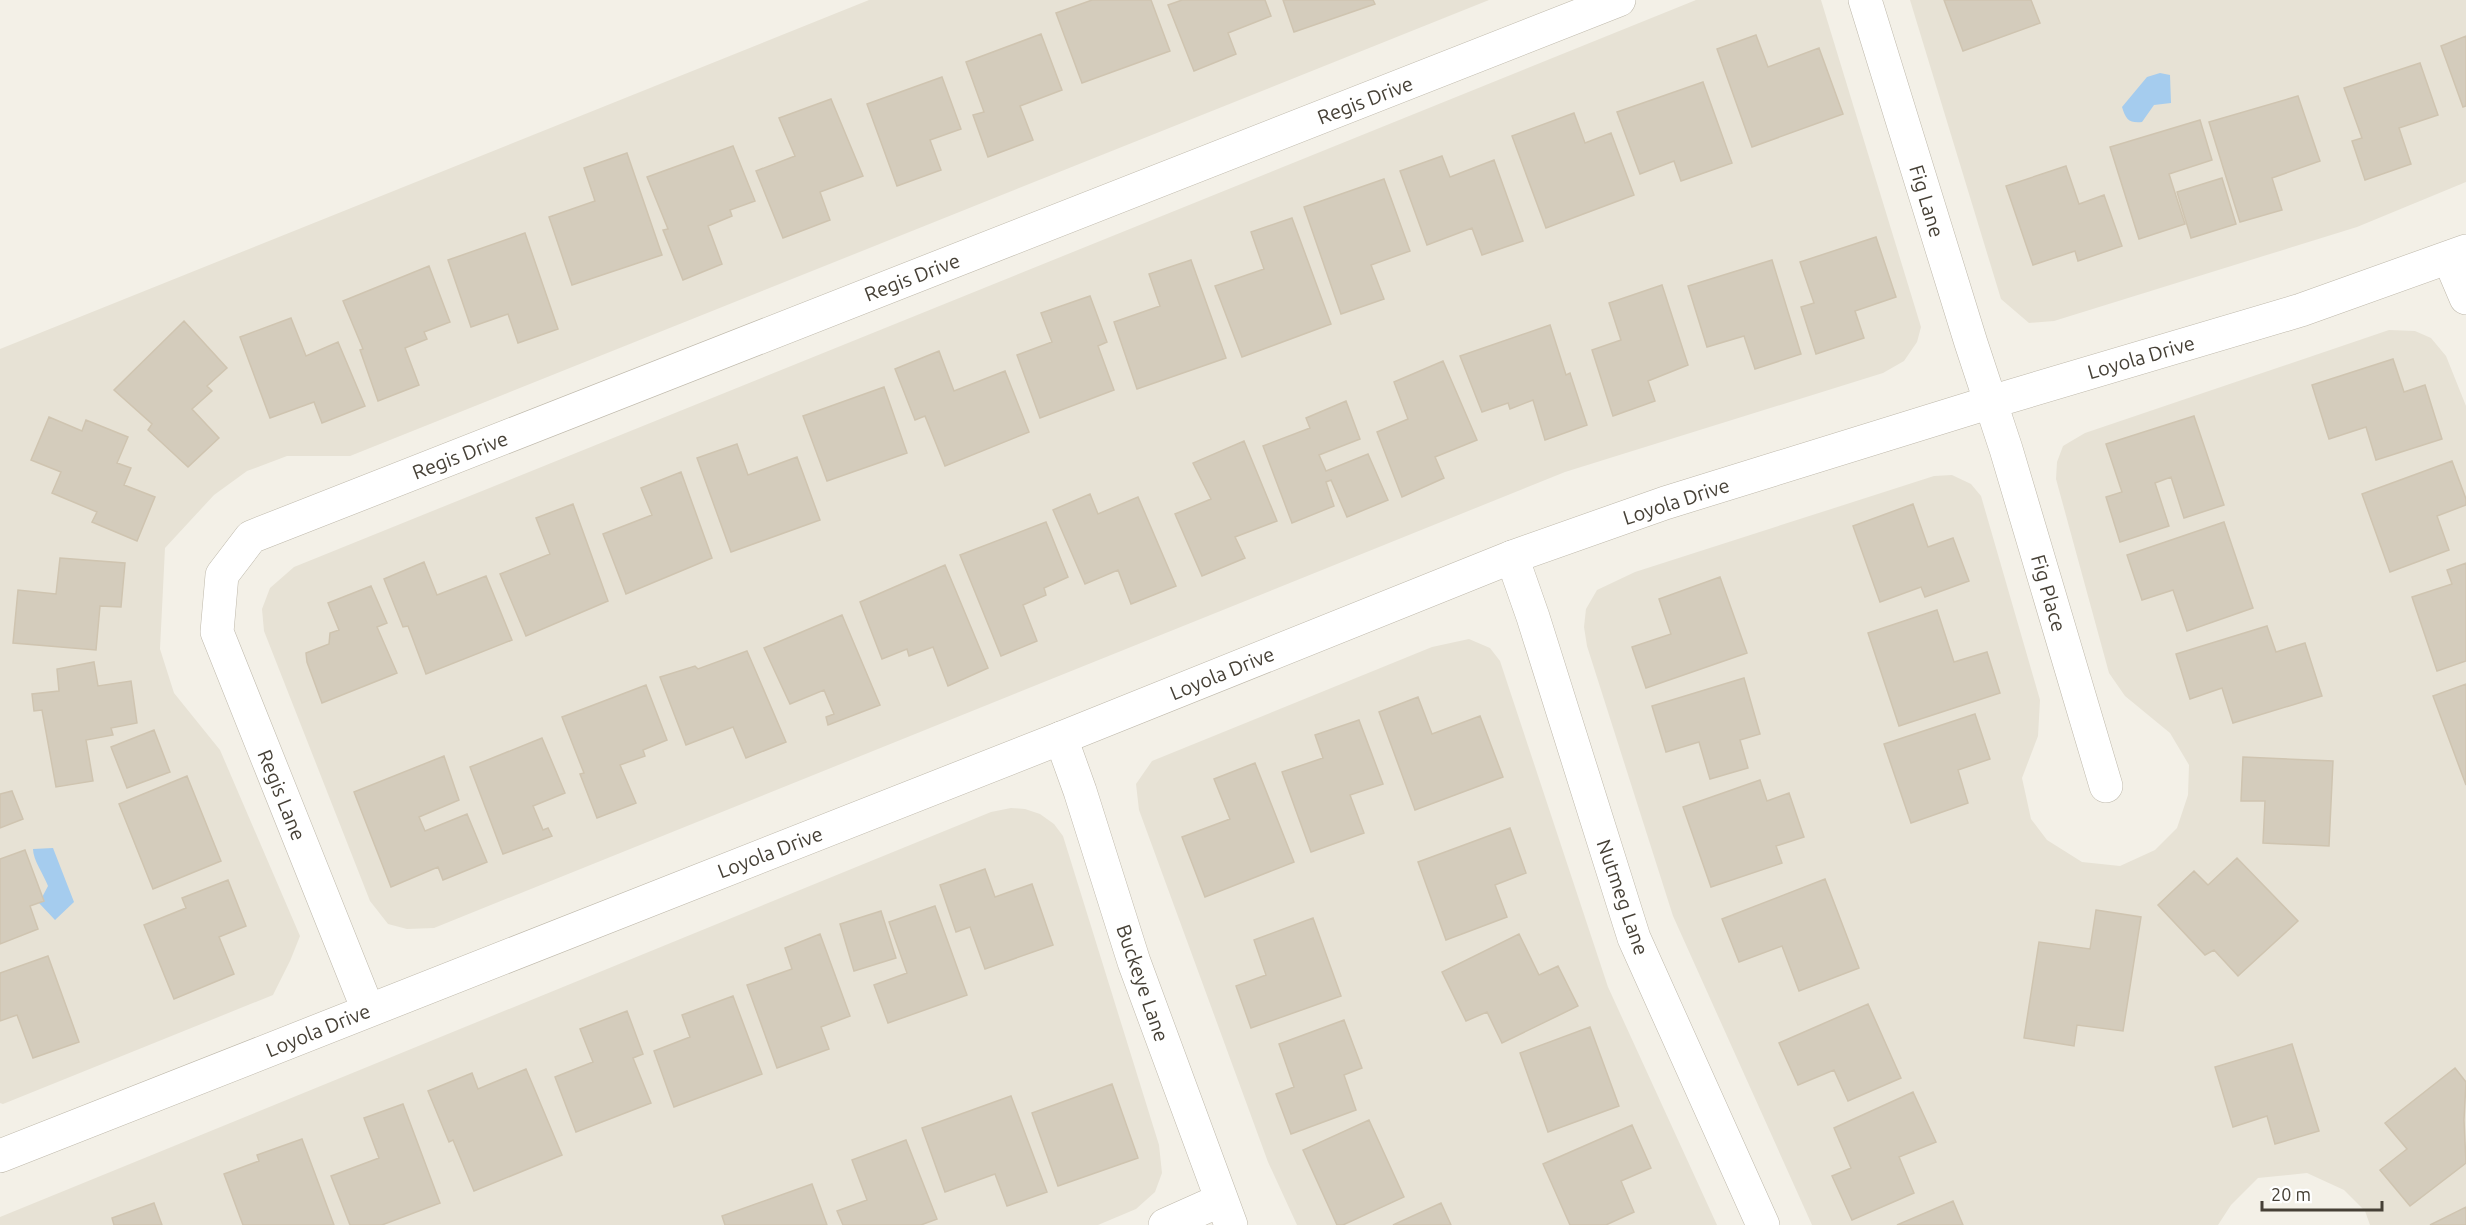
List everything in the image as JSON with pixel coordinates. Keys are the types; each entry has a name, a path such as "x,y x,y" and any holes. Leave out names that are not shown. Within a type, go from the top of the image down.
{"street":[{"name":"Regis Drive","path":"222,575 251,537 1619,0"},
{"name":"Fig Lane","path":"1865,0 1991,402"},
{"name":"Loyola Drive","path":"0,1156 1512,557 1665,503 1991,402 2301,310 2458,255"},
{"path":"2458,255 2466,298"},
{"name":"Fig Place","path":"1991,402 2106,786"},
{"name":"Nutmeg Lane","path":"1512,557 1634,938 1763,1225"},
{"name":"Regis Lane","path":"222,575 217,632 368,1010"},
{"name":"Buckeye Lane","path":"1060,738 1080,791 1134,962 1226,1213"},
{"path":"1165,1225 1226,1213"}],"shaded area":[{"path":"869,0 1489,0 350,456 287,456 247,471 214,495 165,548 160,649 174,693 220,750 300,936 273,995 3,1104 0,1103 0,349"},
{"path":"1696,0 1821,0 1921,327 1917,342 1904,361 1883,373 1565,472 434,928 407,929 388,924 370,901 264,631 262,609 270,588 294,567"},
{"path":"1910,0 2466,0 2466,182 2357,227 2054,321 2029,323 2001,299"},
{"path":"2389,330 2415,331 2431,338 2446,356 2466,406 2466,1225 2370,1225 2365,1211 2344,1190 2307,1173 2258,1178 2231,1205 2218,1225 1812,1225 1673,916 1587,646 1584,627 1586,609 1597,590 1635,572 1934,476 1952,475 1971,484 1981,496 2040,700 2038,736 2022,778 2031,819 2047,840 2082,862 2120,866 2155,850 2177,828 2188,795 2189,765 2170,733 2125,696 2109,673 2056,479 2057,462 2063,446 2085,433"},
{"path":"1469,639 1490,648 1500,661 1608,987 1717,1225 1297,1225 1268,1162 1139,810 1136,784 1152,761 1432,647"},
{"path":"1011,808 1025,809 1040,814 1054,824 1063,836 1159,1145 1162,1173 1155,1192 1136,1209 1098,1225 0,1225 0,1217 991,812"}],"water":[{"path":"2160,73 2170,75 2171,103 2154,105 2142,122 2129,120 2122,107 2147,77"},
{"path":"53,848 74,902 55,920 39,903 48,886 33,853 33,849"}],"building":[{"path":"1092,0 1151,0 1170,51 1082,83 1056,13"},
{"path":"1182,0 1265,0 1271,16 1228,33 1236,54 1194,71 1168,5"},
{"path":"1283,0 1373,0 1375,4 1294,32"},
{"path":"1944,0 2031,0 2040,23 1963,51"},
{"path":"1041,34 1062,90 1020,106 1033,140 988,157 973,115 984,112 966,62"},
{"path":"1756,35 1768,67 1819,48 1843,114 1752,147 1717,49"},
{"path":"2466,36 2466,106 2463,107 2441,46"},
{"path":"2420,63 2438,115 2399,128 2411,164 2365,180 2352,141 2362,138 2344,88"},
{"path":"942,77 961,129 930,140 941,170 897,186 867,104"},
{"path":"1703,82 1732,163 1681,181 1674,161 1640,174 1617,112"},
{"path":"2298,96 2320,161 2272,178 2282,210 2240,222 2209,122"},
{"path":"831,99 863,176 820,192 830,220 783,238 756,171 795,156 779,118"},
{"path":"1574,113 1585,143 1611,133 1634,195 1546,228 1512,136"},
{"path":"2200,120 2212,160 2169,174 2185,224 2139,239 2110,147"},
{"path":"733,146 755,201 730,210 732,216 708,226 722,264 683,280 663,230 668,229 647,177"},
{"path":"627,153 662,255 572,285 549,217 595,201 584,168"},
{"path":"1442,156 1450,177 1494,160 1523,241 1482,255 1472,228 1427,245 1400,171"},
{"path":"2066,166 2079,204 2104,195 2122,246 2078,261 2075,251 2033,265 2006,186"},
{"path":"2222,178 2236,224 2191,238 2177,192"},
{"path":"1384,179 1410,251 1371,265 1384,299 1341,314 1304,207"},
{"path":"1292,218 1331,324 1242,357 1215,286 1264,269 1251,232"},
{"path":"525,233 558,329 518,343 508,314 471,327 448,260"},
{"path":"1876,237 1896,297 1855,311 1864,338 1816,354 1801,307 1814,303 1800,262"},
{"path":"1191,260 1226,358 1137,389 1114,322 1160,306 1149,274"},
{"path":"1772,260 1801,354 1755,369 1744,336 1707,347 1688,286"},
{"path":"429,266 450,322 424,332 427,339 405,348 419,385 378,401 360,350 363,349 343,301"},
{"path":"1662,285 1688,365 1648,381 1655,401 1613,416 1592,350 1621,340 1609,303"},
{"path":"1090,296 1107,342 1098,346 1114,390 1040,418 1017,355 1052,342 1041,313"},
{"path":"291,318 306,356 338,342 365,406 322,423 314,402 270,418 240,337"},
{"path":"184,321 227,368 207,386 212,391 192,409 219,438 188,467 148,430 152,424 114,390"},
{"path":"1550,325 1566,375 1570,373 1587,425 1545,440 1533,400 1510,409 1508,403 1482,412 1460,356"},
{"path":"939,351 954,391 1005,371 1029,432 945,466 925,416 915,420 895,369"},
{"path":"2393,359 2404,392 2425,385 2442,439 2376,460 2366,427 2329,439 2312,385"},
{"path":"1443,361 1477,440 1435,457 1444,478 1402,497 1377,432 1408,419 1394,382"},
{"path":"884,387 907,453 827,481 803,416"},
{"path":"1346,401 1360,439 1319,455 1326,471 1368,454 1388,500 1347,517 1331,480 1326,482 1334,506 1292,523 1263,446 1310,428 1306,418"},
{"path":"2194,416 2224,505 2184,518 2171,477 2155,483 2169,526 2120,542 2106,497 2122,492 2106,444"},
{"path":"49,417 82,431 86,420 128,437 117,463 131,468 124,485 155,497 137,541 92,522 97,512 52,493 61,472 31,460"},
{"path":"1244,441 1277,521 1235,537 1245,558 1202,576 1175,514 1211,499 1193,463"},
{"path":"737,444 748,475 797,457 820,520 731,552 697,458"},
{"path":"2452,461 2466,499 2466,505 2437,516 2449,550 2390,572 2362,494"},
{"path":"681,472 712,558 626,594 603,534 652,515 641,488"},
{"path":"1090,494 1098,514 1138,497 1176,586 1131,604 1118,570 1085,584 1053,510"},
{"path":"573,504 608,601 526,636 500,574 550,554 536,518"},
{"path":"1913,504 1928,547 1953,538 1969,581 1925,597 1921,587 1880,602 1853,526"},
{"path":"1046,522 1068,577 1044,588 1046,595 1023,605 1037,641 1001,656 960,555"},
{"path":"2224,522 2253,608 2187,631 2173,590 2142,600 2127,555"},
{"path":"60,558 125,563 121,607 100,606 96,650 13,643 18,590 56,594"},
{"path":"424,562 437,595 486,576 512,640 426,674 408,626 403,627 384,579"},
{"path":"2466,563 2466,661 2437,671 2412,597 2452,584 2447,570"},
{"path":"945,565 988,668 948,686 933,647 909,656 907,649 882,659 860,602"},
{"path":"1720,577 1747,653 1646,688 1632,647 1671,634 1659,599"},
{"path":"371,586 387,623 377,627 397,673 322,703 306,653 329,644 330,633 339,630 328,603"},
{"path":"1937,610 1954,662 1987,652 2000,693 1899,726 1868,633"},
{"path":"842,615 880,705 828,725 826,717 834,714 824,690 790,704 764,648"},
{"path":"2267,626 2276,652 2305,643 2322,696 2233,723 2222,688 2190,699 2176,654"},
{"path":"747,651 786,742 746,758 733,727 686,745 660,677 695,666 698,669"},
{"path":"94,662 98,686 131,681 137,723 111,728 113,735 86,740 93,781 56,787 42,710 34,711 32,694 59,691 57,669"},
{"path":"1744,678 1760,734 1740,740 1748,768 1710,779 1699,742 1666,752 1652,706"},
{"path":"2466,684 2466,785 2433,696"},
{"path":"646,685 667,740 643,750 645,756 620,765 636,803 597,818 580,774 584,773 562,717"},
{"path":"1418,697 1432,734 1480,716 1503,777 1415,810 1379,712"},
{"path":"1975,714 1990,759 1958,770 1968,803 1911,823 1884,744"},
{"path":"1359,720 1383,784 1350,795 1364,833 1311,852 1282,772 1323,758 1315,735"},
{"path":"154,730 170,772 127,788 111,747"},
{"path":"542,738 565,793 533,806 543,830 548,828 552,836 503,854 470,767"},
{"path":"444,756 459,800 419,817 425,831 467,814 487,862 443,880 438,867 391,887 354,792"},
{"path":"2243,757 2333,761 2329,846 2263,843 2265,801 2241,801"},
{"path":"1255,763 1294,862 1205,897 1182,837 1230,819 1214,779"},
{"path":"187,776 221,861 153,889 119,804"},
{"path":"1760,780 1767,801 1789,793 1804,837 1776,846 1782,863 1711,887 1683,807"},
{"path":"12,791 23,819 0,828 0,794"},
{"path":"1510,828 1526,873 1495,885 1507,917 1446,940 1418,862"},
{"path":"25,850 44,901 30,906 38,929 0,944 0,859"},
{"path":"2237,858 2298,921 2238,976 2214,950 2205,955 2158,905 2194,871 2208,885"},
{"path":"985,869 995,897 1032,884 1053,945 985,969 970,927 956,932 940,885"},
{"path":"1825,879 1859,968 1799,991 1782,946 1739,962 1722,919"},
{"path":"228,880 246,926 219,937 234,974 174,999 144,925 186,908 182,898"},
{"path":"935,906 967,995 888,1023 874,985 907,973 889,922"},
{"path":"2096,910 2141,917 2123,1031 2077,1025 2074,1046 2024,1038 2039,942 2090,949"},
{"path":"881,911 896,958 854,971 840,924"},
{"path":"1313,918 1341,996 1251,1028 1236,986 1266,975 1254,940"},
{"path":"820,934 850,1016 821,1027 829,1049 777,1068 747,985 792,969 785,948"},
{"path":"1519,934 1539,975 1558,966 1578,1006 1502,1043 1487,1012 1466,1021 1442,972"},
{"path":"48,956 79,1042 33,1058 17,1015 0,1021 0,973"},
{"path":"733,996 762,1074 674,1107 654,1051 690,1037 682,1015"},
{"path":"1868,1004 1901,1078 1848,1101 1834,1070 1798,1085 1779,1043"},
{"path":"627,1011 643,1054 633,1058 651,1103 576,1132 555,1077 593,1062 580,1029"},
{"path":"1344,1020 1362,1068 1344,1075 1356,1110 1291,1134 1276,1094 1294,1087 1279,1044"},
{"path":"1590,1027 1619,1106 1548,1132 1520,1053"},
{"path":"2292,1044 2319,1131 2275,1144 2267,1116 2233,1127 2215,1067"},
{"path":"2455,1068 2466,1082 2464,1120 2466,1163 2410,1206 2380,1170 2407,1149 2385,1123"},
{"path":"526,1069 562,1155 474,1191 453,1140 449,1142 428,1091 472,1073 478,1089"},
{"path":"1112,1084 1138,1158 1058,1186 1032,1113"},
{"path":"1913,1092 1936,1142 1899,1157 1914,1193 1852,1220 1832,1176 1851,1168 1834,1128"},
{"path":"1011,1096 1047,1192 1007,1206 995,1174 945,1192 922,1128"},
{"path":"403,1104 440,1203 382,1225 350,1225 331,1176 379,1158 364,1118"},
{"path":"1369,1120 1404,1197 1343,1225 1337,1225 1303,1150"},
{"path":"1632,1125 1651,1168 1621,1181 1634,1212 1606,1225 1570,1225 1543,1164"},
{"path":"302,1139 334,1225 243,1225 224,1174 259,1161 257,1155"},
{"path":"906,1140 937,1219 921,1225 843,1225 837,1211 867,1200 852,1160"},
{"path":"812,1184 827,1225 725,1225 722,1216"},
{"path":"1953,1201 1963,1225 1897,1225"},
{"path":"154,1203 162,1225 114,1225 112,1218"},
{"path":"1441,1203 1451,1225 1393,1225"},
{"path":"2466,1207 2466,1225 2430,1225"}]}
